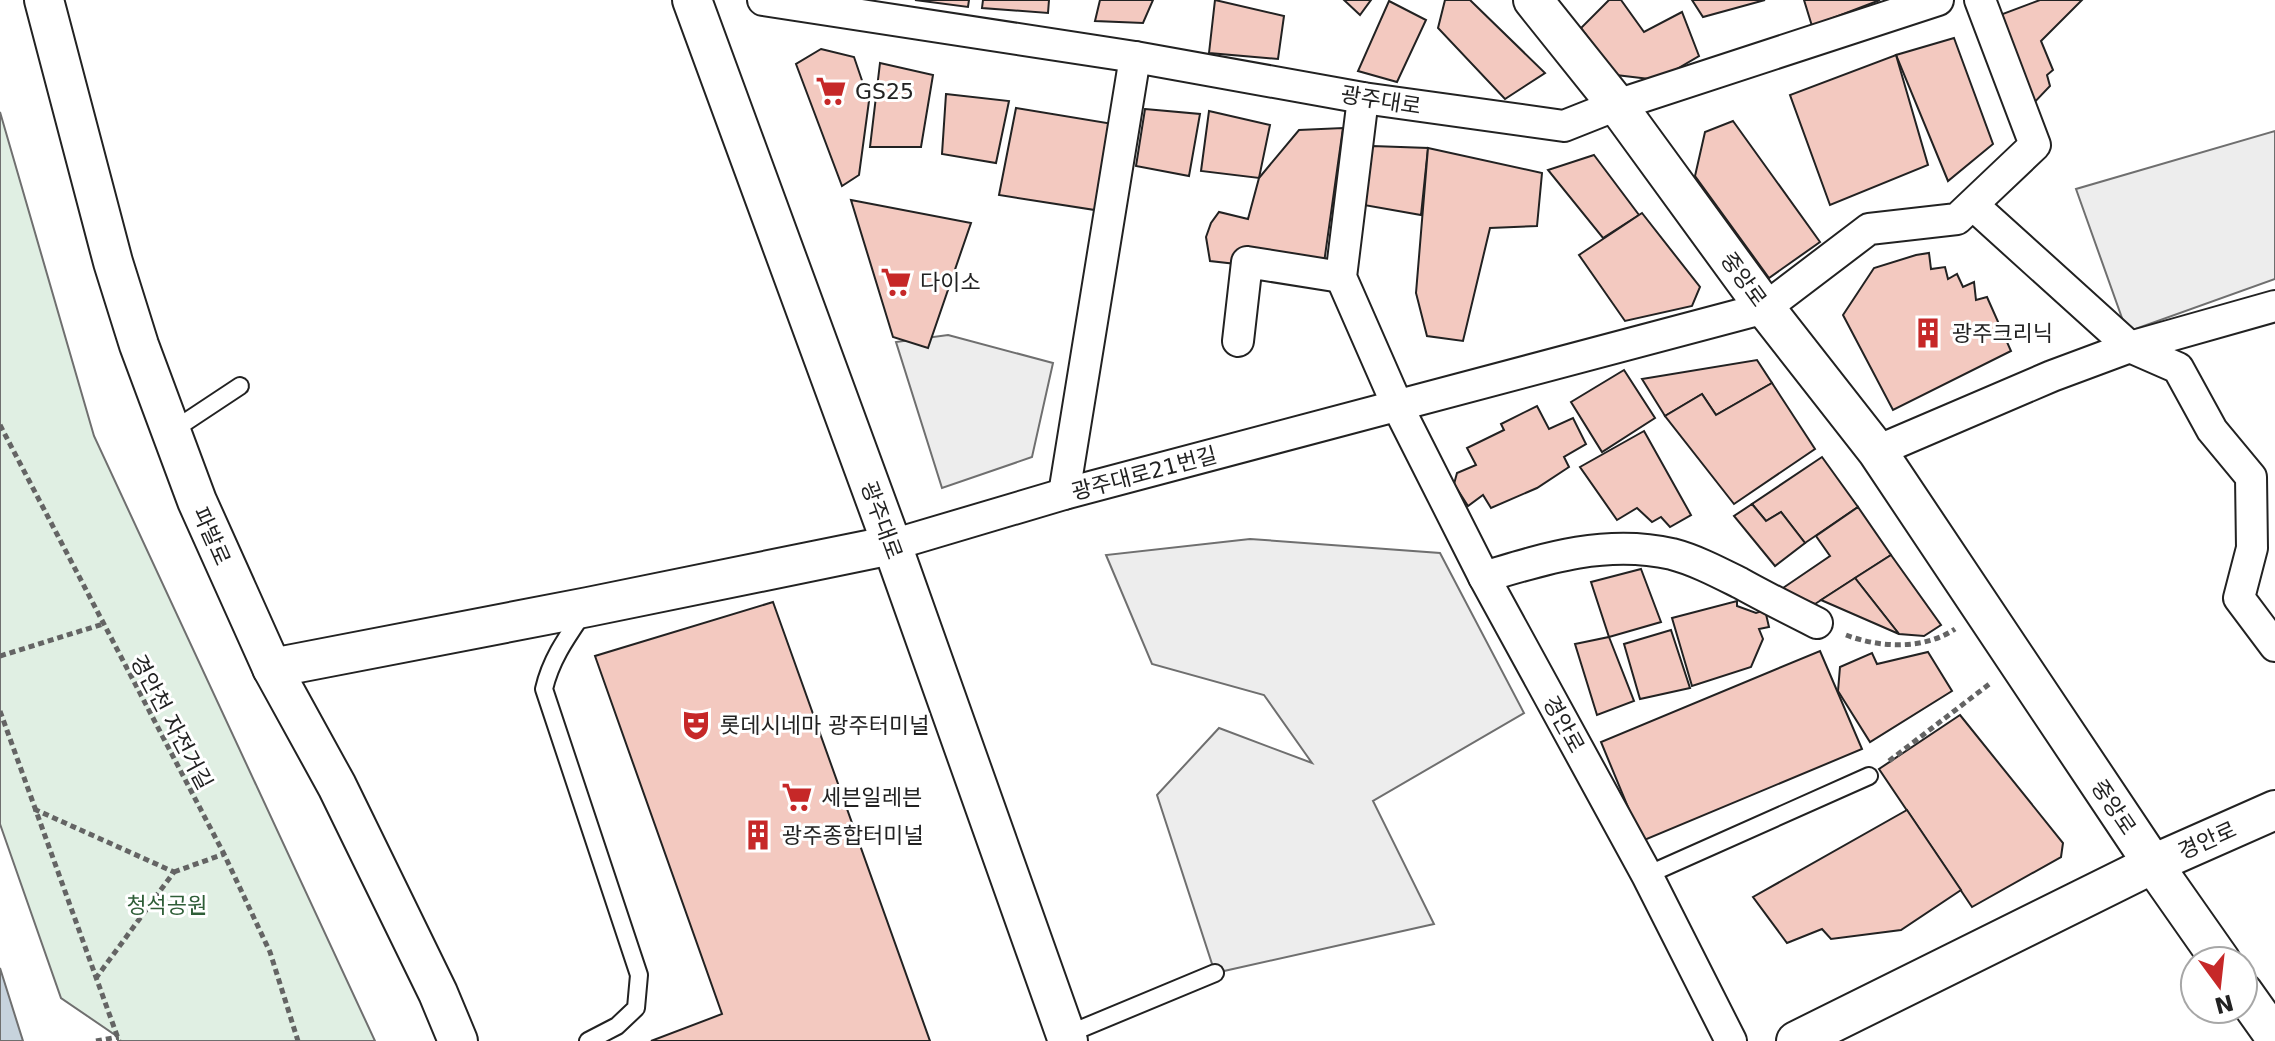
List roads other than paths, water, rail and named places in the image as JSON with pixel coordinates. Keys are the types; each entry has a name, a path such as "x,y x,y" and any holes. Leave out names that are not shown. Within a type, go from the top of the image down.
{"street":[{"name":"파발로","path":"44,0 113,262 139,345 197,501 272,668 337,786 438,993 458,1041"},
{"name":"광주대로","path":"692,0 892,545 1067,1038"},
{"name":"중앙로","path":"1533,0 1617,105 1765,308 1877,451 2210,945"},
{"path":"1617,105 1938,0"},
{"path":"1765,308 1869,229 1957,219 2035,145 1980,0"},
{"name":"광주대로","path":"776,1 1135,57 1363,98 1564,126 1617,105"},
{"path":"1064,494 1135,57"},
{"path":"1363,98 1341,277 1398,407"},
{"path":"1973,205 2130,347 2178,368 2212,430 2251,477 2252,548 2239,598 2275,646"},
{"path":"1238,341 1247,262 1341,277"},
{"path":"1877,451 2052,376 2130,347 2275,306"},
{"name":"광주대로21번길","path":"892,545 1064,494 1765,308"},
{"name":"경안로","path":"1398,407 1484,577 1647,875 1731,1041"},
{"path":"272,668 892,545"},
{"path":"1484,577 1542,559 1589,550 1630,549 1673,554 1711,569 1817,623"},
{"name":"경안로","path":"1796,1041 2153,864 2275,810"},
{"path":"2259,1014 2275,1037"}],"lane":[{"path":"171,432 240,386"},
{"path":"588,607 561,644 548,669 544,689 639,975 636,1008 617,1026 588,1041"},
{"path":"1647,875 1869,776"},
{"path":"1067,1038 1215,973"}],"place":[{"name":"GS25","path":"831,91"},
{"name":"다이소","path":"896,282"},
{"name":"광주크리닉","path":"1928,333"},
{"name":"롯데시네마 광주터미널","path":"696,725"},
{"name":"세븐일레븐","path":"797,797"},
{"name":"광주종합터미널","path":"758,835"}],"park label":[{"name":"청석공원","path":"167,905"}]}
